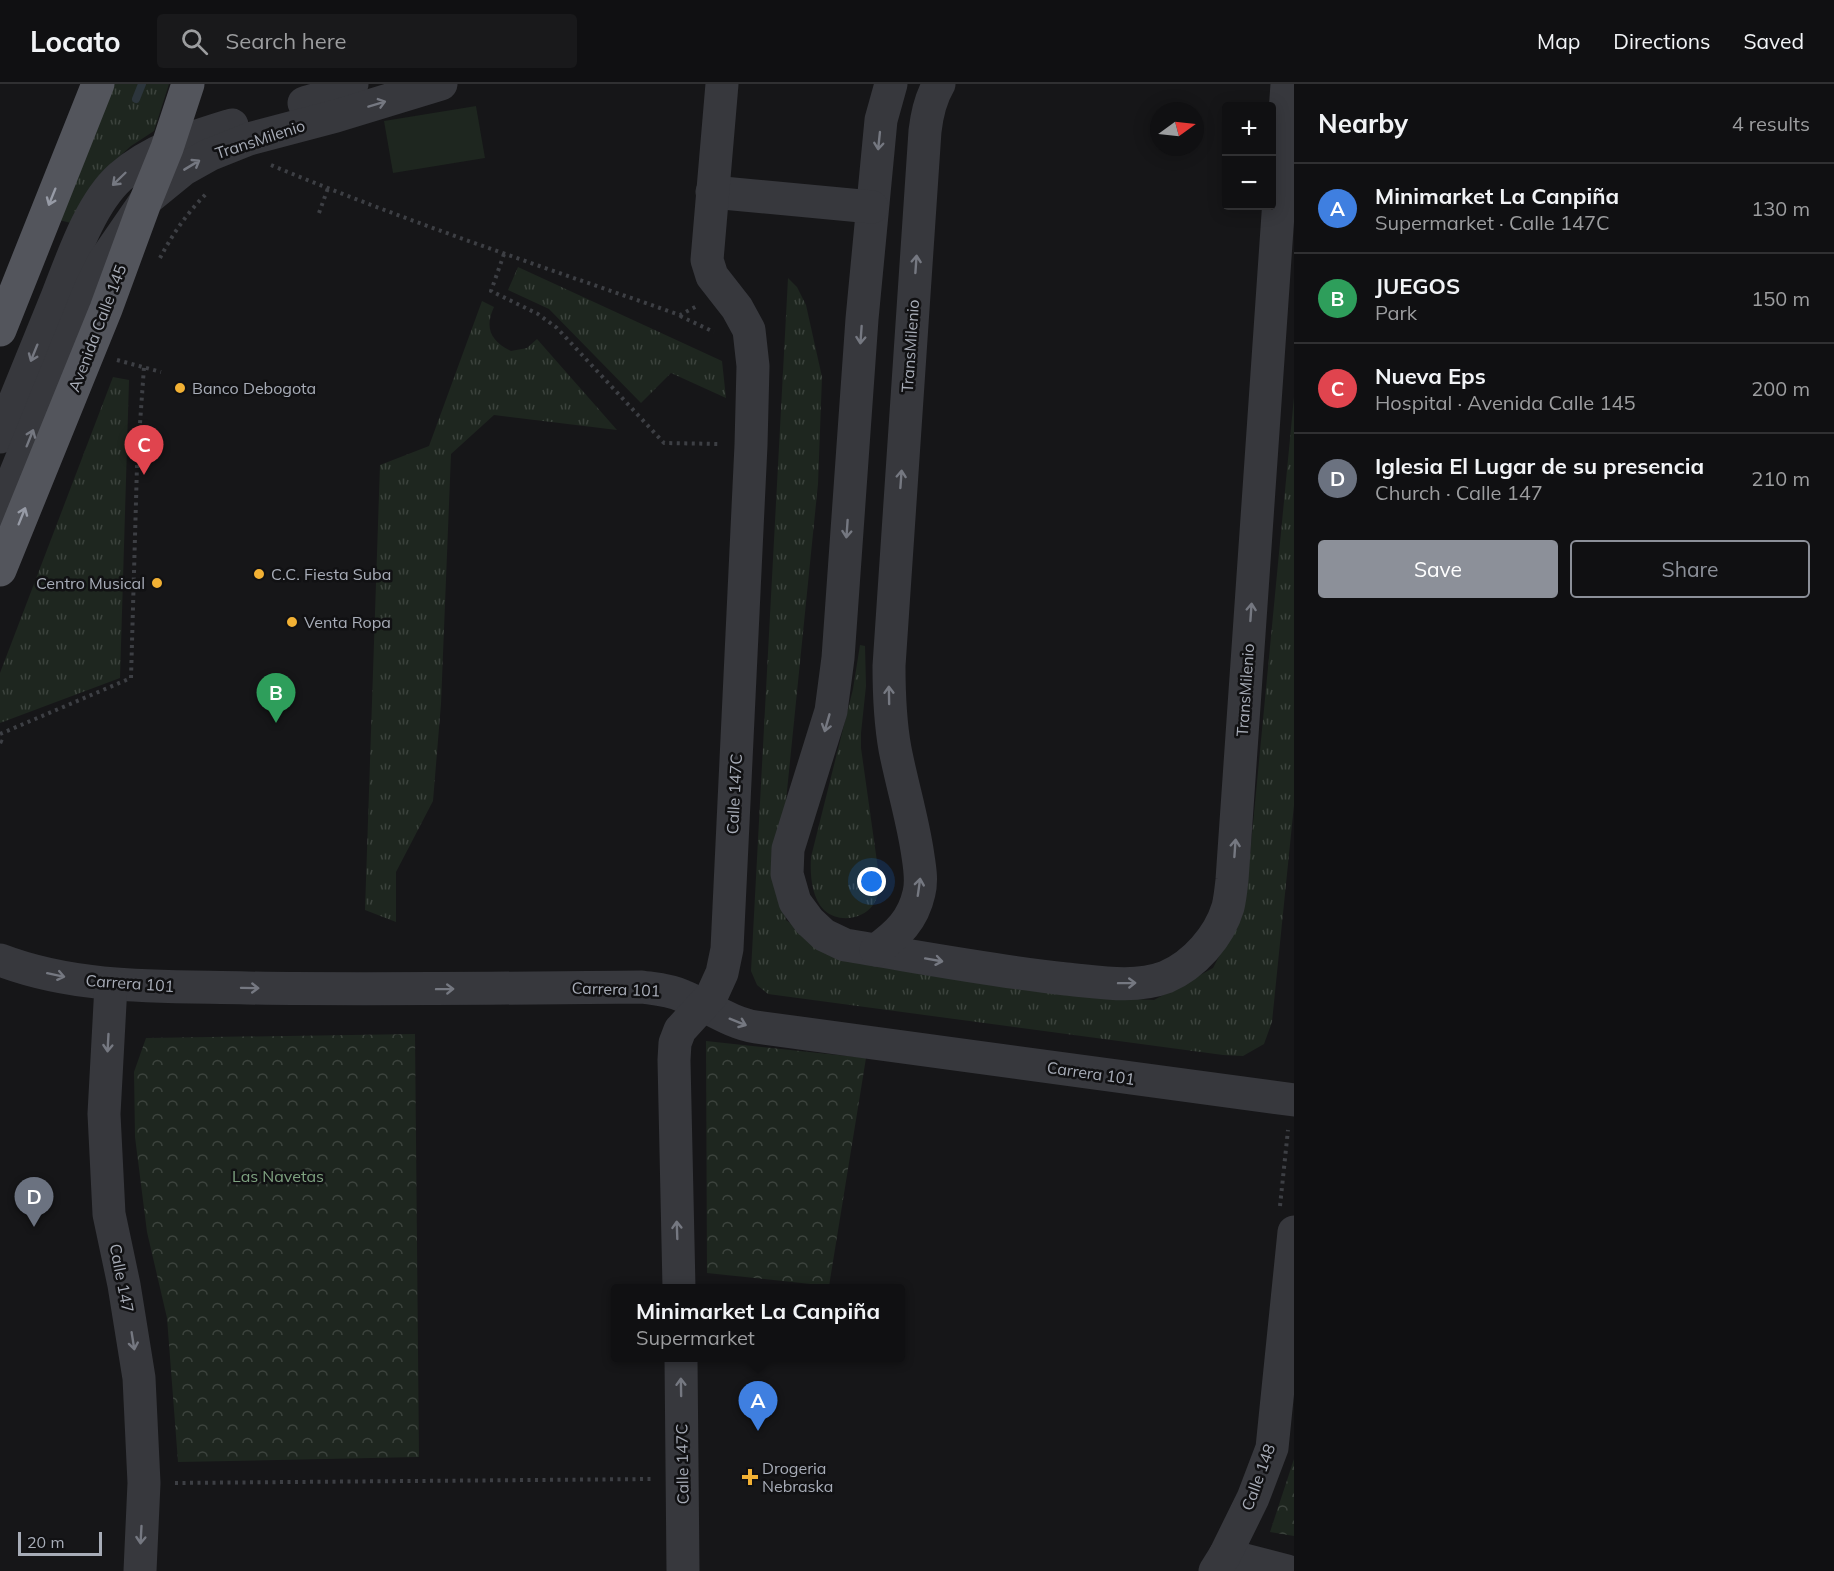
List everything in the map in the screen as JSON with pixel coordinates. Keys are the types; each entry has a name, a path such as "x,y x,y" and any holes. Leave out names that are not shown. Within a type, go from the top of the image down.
{"main road":[{"path":"0,330 98,84"},
{"name":"Avenida Calle 145","path":"0,570 106,309 167,148 188,84"}],"street":[{"name":"TransMilenio","path":"0,437 94,210 118,178 147,157 167,148 215,130 331,95 352,84"},
{"name":"TransMilenio","path":"0,512 91,287 104,261 146,200 184,169 209,155 249,139 336,116 441,84"},
{"path":"722,84 707,260 712,276 724,292"},
{"name":"TransMilenio","path":"891,84 881,120 872,207 834,690 831,711 788,849 787,874 795,902 809,921 824,934 845,945 1029,975 1112,984 1142,983 1165,977 1184,967 1202,952 1218,930 1227,908 1232,880 1287,84"},
{"name":"TransMilenio","path":"876,950 896,936 909,919 919,892 921,874 889,708 889,666 925,131 933,92 939,84"},
{"path":"712,192 872,207"},
{"name":"Calle 147C","path":"679,1284 675,1043 680,1030 712,995 722,973 727,950 751,445 753,366 749,330 737,308 724,292"},
{"name":"Carrera 101","path":"0,960 63,977 111,985 362,990 642,987 663,989 703,1005 731,1020 756,1028 1294,1100"},
{"name":"Calle 147","path":"111,985 104,1113 109,1214 124,1285 139,1378 144,1483 140,1571"},
{"name":"Calle 148","path":"1220,1563 1254,1498 1272,1448 1294,1232"},
{"name":"Calle 147C","path":"681,1362 683,1571"},
{"path":"1220,1563 1287,1571"}],"path":[{"path":"265,162 504,254 680,315 724,292"},
{"path":"319,213 328,188"},
{"path":"159,260 185,217 210,190"},
{"path":"504,254 491,291 538,314 557,328 664,443 751,445"},
{"path":"110,358 161,372"},
{"path":"0,734 131,678 137,466 144,368"},
{"path":"144,1483 683,1478"}],"green space":[{"path":"114,84 169,84 154,131 131,146 110,165 71,223 59,220"},
{"path":"476,106 485,158 393,173 384,121"},
{"path":"518,267 722,361 726,398 671,373 641,403 549,309 508,290"},
{"path":"788,278 797,287 806,305 822,377 818,484 778,880 786,920 836,957 1087,997 1154,1000 1213,968 1240,916 1250,855 1294,397 1294,805 1272,1022 1264,1044 1243,1056 1223,1055 768,994 757,985 751,971"},
{"path":"482,301 494,307 490,328 499,343 511,351 527,348 537,339 617,430 494,415 451,454 441,704 433,801 396,872 396,922 365,910 380,465 429,446"},
{"path":"113,377 129,380 120,678 0,723 0,673"},
{"path":"860,645 865,646 866,686 861,748 880,883 876,900 868,910 856,917 843,918 824,910 816,898 811,877 811,857 853,689"},
{"name":"Las Navetas","path":"415,1034 419,1457 178,1462 167,1318 147,1232 135,1137 134,1072 146,1038"},
{"path":"706,1041 866,1058 829,1284 707,1273"},
{"path":"1294,1459 1294,1536 1270,1532"}],"waterway":[{"path":"136,99 142,84"}],"place":[{"name":"Banco Debogota","path":"180,388"},
{"name":"Nueva Eps","path":"144,475"},
{"name":"C.C. Fiesta Suba","path":"259,574"},
{"name":"Centro Musical","path":"157,583"},
{"name":"Venta Ropa","path":"292,622"},
{"name":"JUEGOS","path":"276,723"},
{"name":"Iglesia El Lugar de su presencia","path":"34,1227"},
{"name":"Minimarket La Canpiña","path":"758,1431"},
{"name":"Drogeria Nebraska","path":"750,1477"}]}
